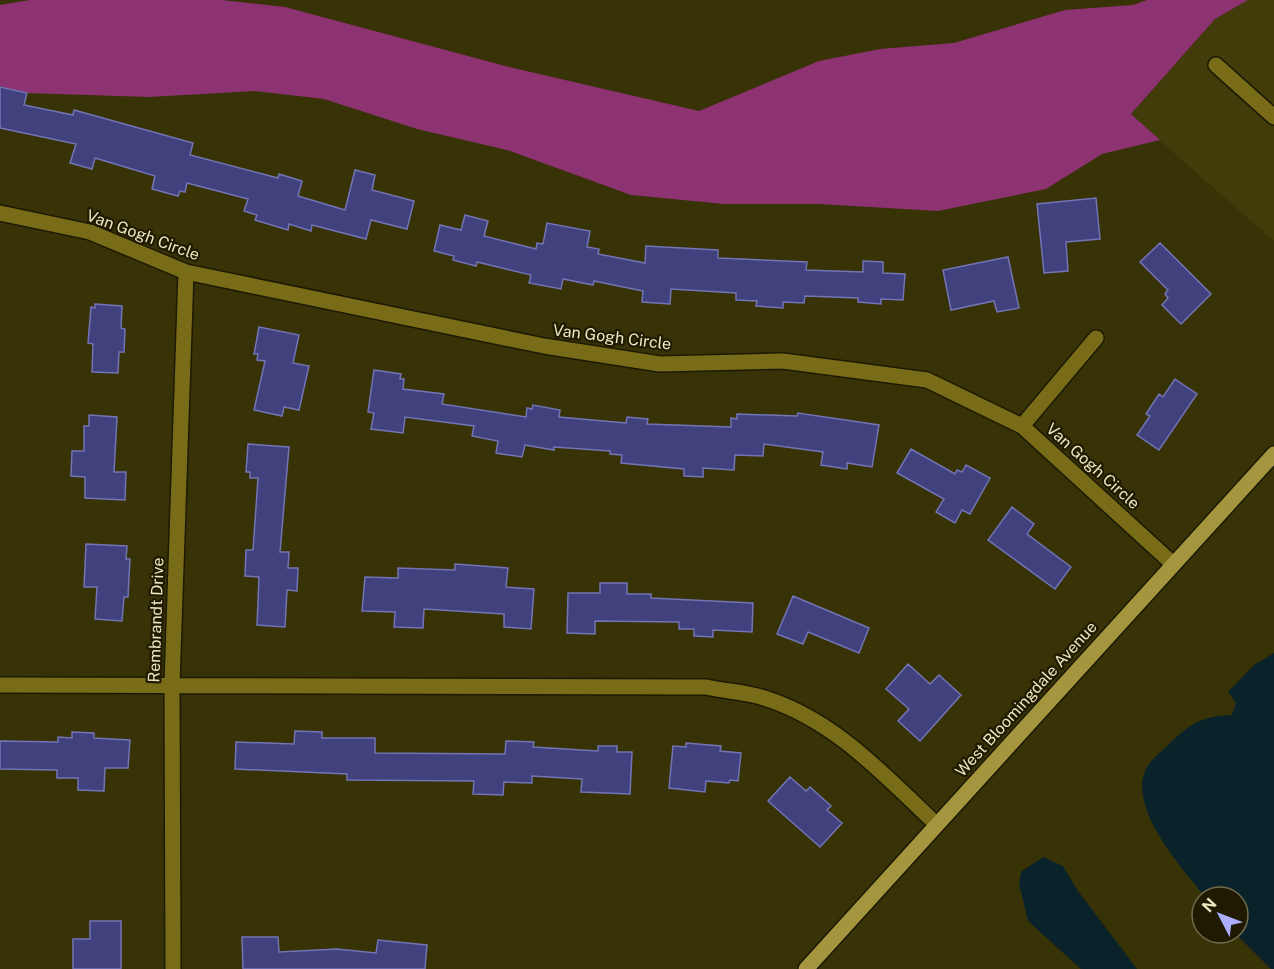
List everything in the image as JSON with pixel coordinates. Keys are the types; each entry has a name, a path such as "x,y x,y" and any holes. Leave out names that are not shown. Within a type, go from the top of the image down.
{"main road":[{"name":"West Bloomingdale Avenue","path":"806,969 1274,454"}],"street":[{"path":"1216,65 1274,117"},
{"name":"Van Gogh Circle","path":"0,213 90,232 186,272 544,346 660,364 783,361 927,380 1022,426 1173,564"},
{"name":"Rembrandt Drive","path":"173,969 172,684 186,272"},
{"path":"1022,426 1096,338"},
{"path":"0,685 706,687 760,697 808,717 837,735 865,758 936,824"}],"shaded area":[{"path":"30,0 221,0 285,7 509,67 699,111 819,61 880,49 954,43 1065,10 1133,5 1147,0 1248,0 1215,19 1131,114 1160,140 1102,154 1046,189 938,211 819,204 724,204 631,195 507,150 417,129 324,99 255,91 149,97 26,93 0,86 0,5"},
{"path":"1248,0 1274,0 1274,241 1131,115 1215,19"}],"water":[{"path":"1274,653 1274,969 1271,969 1247,945 1250,945 1250,885 1196,885 1171,854 1150,819 1142,785 1150,762 1183,732 1204,719 1232,715 1236,703 1228,692 1254,665"},
{"path":"1043,857 1063,866 1078,891 1137,969 1081,969 1028,921 1019,884 1021,872"}],"building":[{"path":"0,87 27,93 24,105 73,115 74,110 193,143 190,155 278,178 279,174 302,181 298,196 345,210 355,170 375,175 372,190 414,201 407,229 371,220 366,239 312,225 311,231 289,224 288,230 255,220 257,215 244,211 248,199 187,183 185,192 180,191 178,196 152,189 155,176 95,158 92,169 70,163 76,144 0,128"},
{"path":"1096,198 1100,239 1066,242 1068,271 1044,273 1037,204"},
{"path":"465,215 488,221 484,236 536,249 537,243 543,244 547,223 590,231 587,247 599,249 598,254 645,263 646,246 718,250 718,258 807,262 806,270 863,272 863,261 883,262 883,273 905,274 903,300 881,299 881,304 858,302 858,298 805,296 804,303 783,302 783,308 756,306 757,301 736,300 736,293 671,289 670,304 642,302 643,291 594,281 593,285 563,279 561,289 529,283 531,275 477,262 476,266 453,260 454,256 434,251 440,225 461,230"},
{"path":"1160,243 1211,294 1181,324 1162,305 1168,298 1165,294 1168,290 1140,262"},
{"path":"1008,257 1019,308 997,312 994,301 951,310 943,270"},
{"path":"95,304 122,306 121,328 125,329 124,352 119,352 118,373 92,372 93,344 88,343 91,307 95,308"},
{"path":"259,327 299,335 293,363 309,366 299,410 284,407 282,416 254,410 265,361 257,360 258,354 254,354"},
{"path":"374,370 401,374 400,379 404,379 403,389 444,394 442,404 526,417 527,408 532,409 533,405 560,410 559,417 626,423 627,417 648,419 647,424 731,427 731,418 737,419 737,414 797,416 798,413 879,425 872,467 847,463 847,469 821,465 823,452 764,444 763,456 735,455 734,470 703,468 703,477 684,476 684,469 621,463 622,455 610,454 610,451 554,447 554,450 525,445 522,457 496,453 498,441 472,436 474,426 405,417 403,433 371,429 374,413 368,412"},
{"path":"1175,379 1197,394 1159,450 1137,435 1150,416 1146,414 1159,394 1163,397"},
{"path":"89,415 117,417 114,472 126,472 125,500 85,498 85,477 71,476 72,451 84,451 84,426 89,426"},
{"path":"248,444 289,447 280,552 289,552 288,568 298,568 297,591 287,590 285,627 257,625 259,577 245,576 246,550 253,550 258,478 250,478 250,472 246,472"},
{"path":"911,449 955,474 957,470 962,472 966,465 990,478 970,514 962,510 955,523 936,512 944,499 897,473"},
{"path":"1012,507 1034,524 1027,534 1071,567 1055,589 988,540"},
{"path":"86,544 127,546 126,559 130,559 128,597 124,597 122,621 95,619 97,587 84,587"},
{"path":"455,564 508,568 506,587 534,589 531,629 504,627 504,614 424,609 423,628 394,627 395,612 362,611 365,577 398,578 398,568 455,570"},
{"path":"600,583 627,583 627,594 651,594 651,598 753,603 752,632 713,630 713,637 694,636 694,629 679,629 679,622 595,621 595,634 567,633 568,593 600,593"},
{"path":"793,596 869,628 859,653 808,632 803,644 777,634"},
{"path":"908,664 930,684 939,675 961,695 920,741 898,721 909,709 886,689"},
{"path":"295,731 322,732 322,738 375,738 375,753 505,754 506,741 534,742 533,747 598,751 598,746 617,746 617,752 632,752 630,794 581,792 582,779 532,776 532,783 504,782 503,795 473,794 474,781 347,780 347,774 235,769 236,742 294,744"},
{"path":"72,732 94,733 94,738 130,740 128,768 105,768 104,791 78,790 78,778 57,778 57,770 0,769 0,741 58,742 58,737 72,738"},
{"path":"686,743 721,746 720,751 741,753 738,781 730,780 729,783 706,781 705,792 669,788 673,746 686,747"},
{"path":"790,777 806,791 810,787 831,806 827,810 842,823 820,847 768,801"},
{"path":"90,921 121,921 121,969 73,969 73,939 90,939"},
{"path":"242,937 278,937 279,952 337,949 376,953 378,940 427,945 425,969 243,969"}]}
